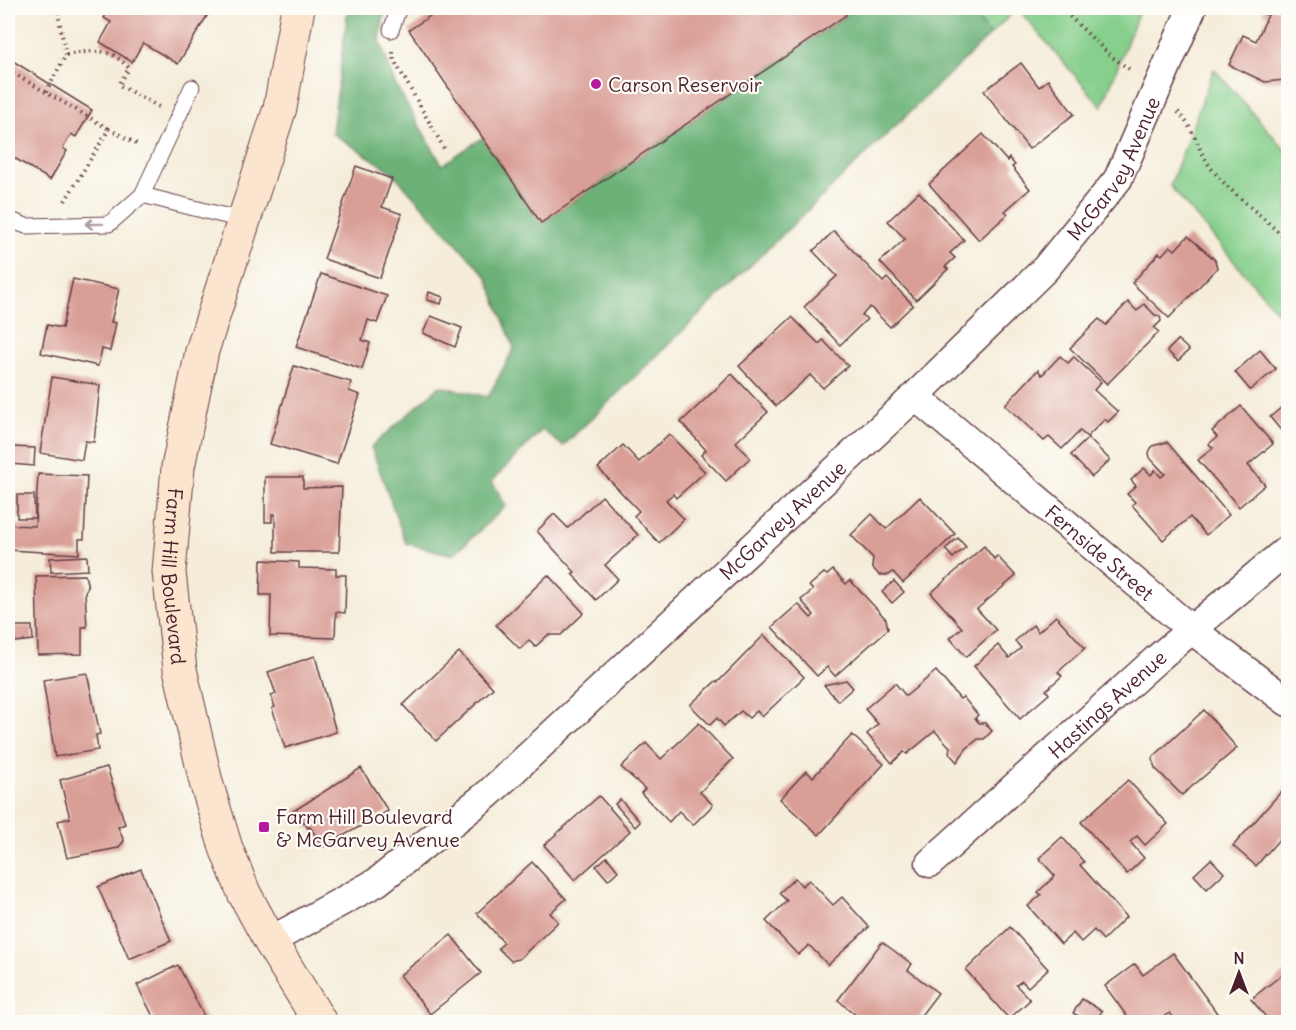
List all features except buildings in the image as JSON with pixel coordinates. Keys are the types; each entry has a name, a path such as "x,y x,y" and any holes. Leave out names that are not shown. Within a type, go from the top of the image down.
{"main road":[{"name":"Farm Hill Boulevard","path":"298,8 280,108 242,220 202,351 178,467 169,572 180,669 206,782 226,849 244,893 320,1023"}],"street":[{"name":"McGarvey Avenue","path":"270,941 378,882 488,794 915,396 1045,269 1118,179 1192,8"},
{"name":"Fernside Street","path":"915,396 1192,630 1288,702"},
{"name":"Hastings Avenue","path":"930,863 1192,630 1288,549"}],"lane":[{"path":"390,30 399,8"},
{"path":"8,219 26,226 109,224 142,195 192,87"},
{"path":"142,195 242,220"}],"path":[{"path":"46,92 66,55 58,14 59,8"},
{"path":"390,30 394,60 445,150"},
{"path":"66,55 102,50 117,56 129,68 119,86 177,117"},
{"path":"8,70 109,129 160,155"},
{"path":"51,225 109,129"}],"green space":[{"path":"348,8 385,8 380,41 395,84 442,165 482,138 541,223 846,16 841,8 969,8 990,35 563,446 542,430 492,481 506,506 453,555 406,543 371,447 440,386 488,397 514,348 487,277 390,170 332,133"},
{"path":"969,8 1017,8 990,35"},
{"path":"1017,8 1136,8 1139,11 1102,107"},
{"path":"1214,69 1288,153 1288,325 1170,186"}],"place":[{"name":"Carson Reservoir","path":"596,84"},
{"name":"Farm Hill Boulevard & McGarvey Avenue","path":"264,827"}]}
